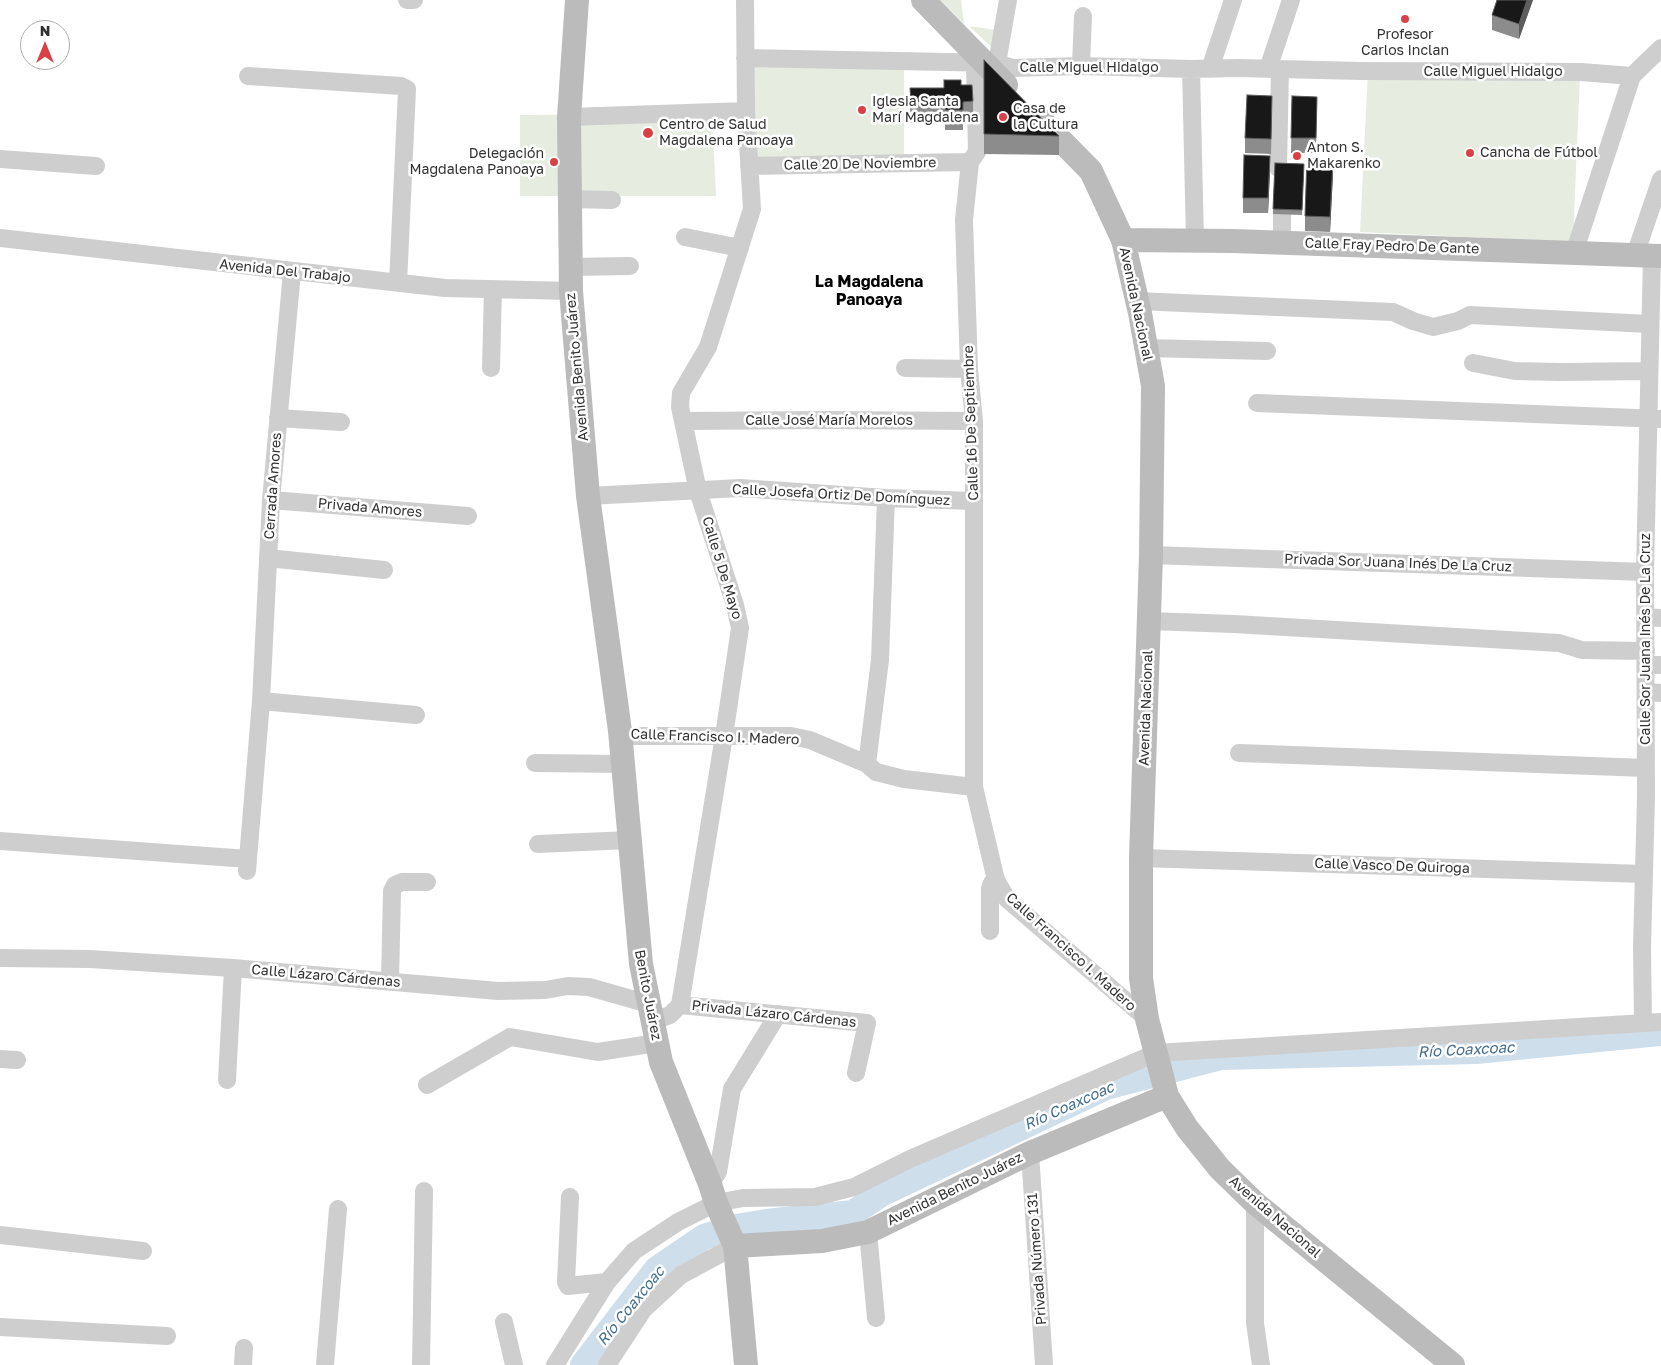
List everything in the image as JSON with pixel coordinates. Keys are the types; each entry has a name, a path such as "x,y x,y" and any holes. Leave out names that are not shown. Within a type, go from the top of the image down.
{"street":[{"path":"407,0 414,0"},
{"name":"Avenida Benito Juárez","path":"577,0 569,116 571,291 588,496 620,732"},
{"path":"569,116 746,111 745,0"},
{"name":"Avenida Nacional","path":"923,0 1090,171 1123,240 1137,302 1153,386 1151,555 1140,858 1141,978 1147,1019 1166,1092 1186,1128 1220,1169 1255,1203 1453,1365"},
{"name":"Calle 16 De Septiembre","path":"974,787 974,421 969,369 964,220 970,162 977,152 985,62 1008,0"},
{"path":"1210,68 1233,0"},
{"path":"1278,168 1274,69 1291,0"},
{"path":"1081,66 1083,16"},
{"path":"1574,253 1632,76 1661,48"},
{"name":"Calle Miguel Hidalgo","path":"746,58 985,62 1013,68 1081,66 1361,72 1581,72 1632,76"},
{"path":"1191,69 1195,240"},
{"path":"248,76 401,86 407,89 398,283"},
{"name":"Calle 5 De Mayo","path":"680,1005 740,628 735,605 698,491 680,407 681,393 708,347 752,209 746,111"},
{"path":"0,158 96,166"},
{"name":"Calle 20 De Noviembre","path":"749,166 970,162"},
{"name":"Calle Sor Juana Inés De La Cruz","path":"1642,1023 1650,864 1646,768 1653,692 1651,660 1653,618 1645,572 1654,517 1655,418 1649,371 1649,255 1661,179"},
{"path":"570,199 612,200"},
{"path":"1282,215 1282,243"},
{"path":"685,237 740,248"},
{"name":"Avenida Del Trabajo","path":"0,238 445,288 571,291"},
{"name":"Calle Fray Pedro De Gante","path":"1123,240 1195,240 1649,255"},
{"path":"570,266 630,266"},
{"name":"Cerrada Amores","path":"0,841 247,865 262,702 268,558 278,418 292,272"},
{"path":"491,368 493,289"},
{"path":"1137,302 1393,312 1433,327 1458,321 1470,315 1649,324"},
{"path":"1146,348 1267,352"},
{"path":"1473,363 1516,371 1649,371"},
{"path":"905,368 969,369"},
{"path":"1256,403 1655,418"},
{"path":"278,418 341,422"},
{"name":"Calle José María Morelos","path":"684,421 974,421"},
{"name":"Calle Josefa Ortiz De Domínguez","path":"588,496 740,488 886,498 974,501"},
{"path":"867,764 880,660 886,498"},
{"name":"Privada Amores","path":"272,500 468,516"},
{"name":"Privada Sor Juana Inés De La Cruz","path":"1151,555 1645,572"},
{"path":"268,558 384,570"},
{"path":"1149,621 1234,624 1559,643 1582,650 1651,660"},
{"path":"262,702 416,715"},
{"name":"Calle Francisco I. Madero","path":"620,732 626,736 792,736 810,740 867,764 876,772 904,779 974,787 996,880 1007,899 1147,1019"},
{"name":"Benito Juárez","path":"620,732 641,964 661,1062 723,1217 746,1365"},
{"path":"1239,753 1646,768"},
{"path":"535,763 623,764"},
{"path":"538,844 629,840"},
{"name":"Calle Vasco De Quiroga","path":"1140,858 1650,864"},
{"path":"990,931 990,888 996,880"},
{"path":"390,981 392,891 395,885 402,882 426,882"},
{"name":"Calle Lázaro Cárdenas","path":"0,958 90,959 233,968 498,990 545,990 568,986 589,987 653,1023"},
{"path":"227,1080 233,968"},
{"path":"427,1085 510,1037 598,1052 670,1015 680,1005"},
{"name":"Privada Lázaro Cárdenas","path":"680,1005 867,1023 856,1073"},
{"path":"723,1217 718,1172 732,1089 778,1014"},
{"path":"607,1365 643,1310 682,1275 723,1217 743,1198 815,1197 854,1187 910,1159 1158,1058 1661,1022"},
{"name":"Avenida Benito Juárez","path":"555,1365 608,1282 634,1251 678,1222 723,1217 822,1241 868,1232 1030,1153 1166,1092"},
{"name":"Privada Número 131","path":"1030,1153 1044,1365"},
{"path":"422,1365 424,1190"},
{"path":"570,1197 566,1282 568,1286 573,1286 586,1283 608,1282"},
{"path":"1255,1203 1255,1322 1261,1365"},
{"path":"325,1365 338,1209"},
{"path":"868,1232 876,1318"},
{"path":"0,1235 143,1251"},
{"path":"504,1322 514,1365"},
{"path":"0,1327 167,1336"}],"shaded area":[{"path":"939,0 961,0 964,24 951,11"},
{"path":"969,26 1003,31 999,54 987,43"},
{"name":"Iglesia Santa Marí Magdalena","path":"748,63 904,66 904,163 751,163"},
{"name":"Cancha de Fútbol","path":"1368,71 1580,75 1573,242 1360,232"},
{"path":"712,113 716,196 520,196 520,115"}],"building":[{"path":"1497,0 1527,0 1519,24 1492,15"},
{"path":"984,60 1059,136 984,134"},
{"path":"944,80 961,80 961,85 972,85 973,101 963,102 963,110 945,110 946,102 911,103 910,88 944,88"},
{"path":"1247,95 1272,96 1271,139 1245,138"},
{"path":"1292,96 1317,97 1316,138 1291,138"},
{"path":"1244,155 1270,156 1268,198 1243,198"},
{"path":"1307,158 1333,160 1330,217 1305,216"},
{"path":"1275,163 1304,164 1302,210 1273,209"}],"waterway":[{"name":"Río Coaxcoac","path":"583,1365 657,1269 704,1237 736,1227 766,1222 853,1213 881,1194 1106,1087 1221,1057 1476,1051 1661,1033"}],"place":[{"name":"Profesor Carlos Inclan","path":"1405,19"},
{"name":"Iglesia Santa Marí Magdalena","path":"862,110"},
{"name":"Casa de la Cultura","path":"1003,117"},
{"name":"Centro de Salud Magdalena Panoaya","path":"648,133"},
{"name":"Cancha de Fútbol","path":"1470,153"},
{"name":"Anton S. Makarenko","path":"1297,156"},
{"name":"Delegación Magdalena Panoaya","path":"554,162"}],"district":[{"name":"La Magdalena Panoaya","path":"869,291"}]}
